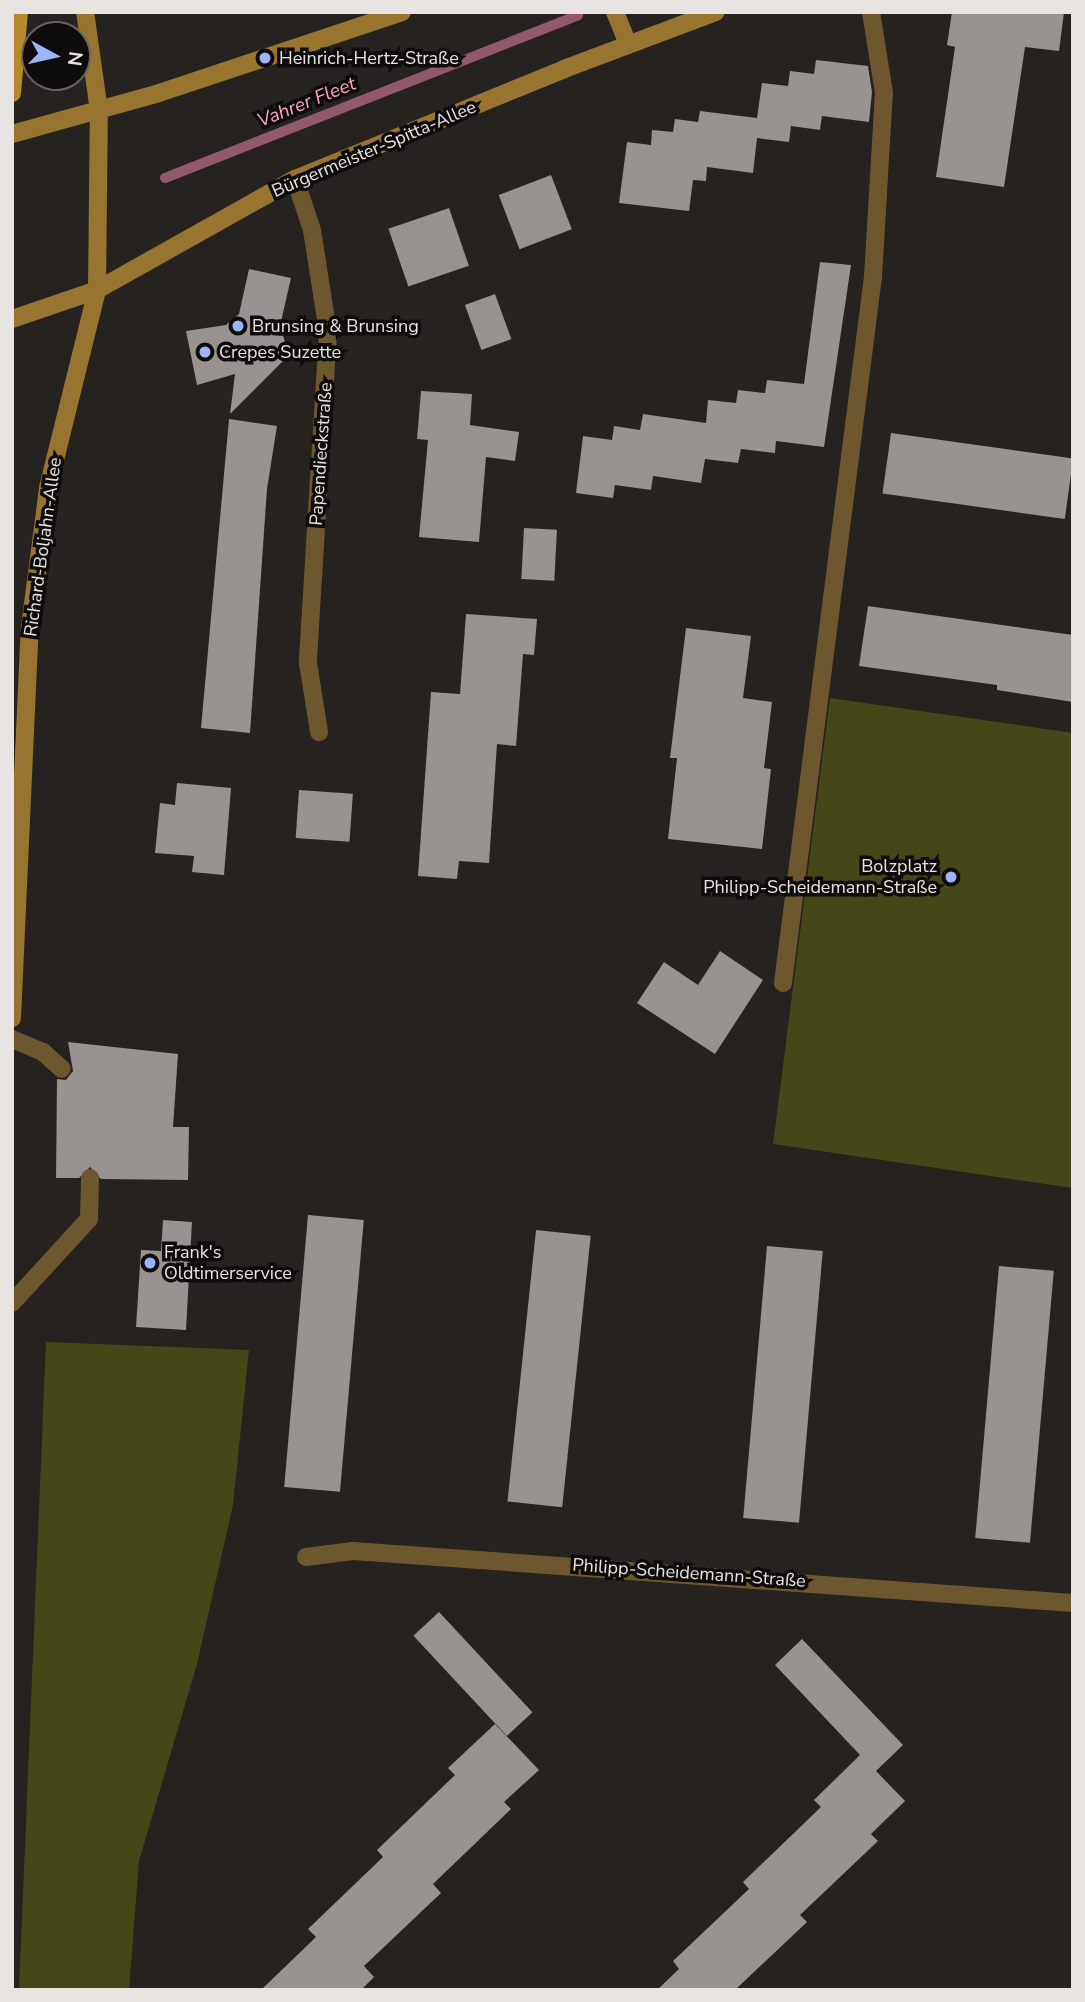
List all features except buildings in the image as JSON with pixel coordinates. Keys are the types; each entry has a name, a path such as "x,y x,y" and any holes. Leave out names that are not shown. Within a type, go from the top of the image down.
{"main road":[{"path":"12,93 19,12"},
{"name":"Richard-Boljahn-Allee","path":"12,1018 30,627 48,488 97,290 99,111 85,12"},
{"path":"12,134 99,111 402,12"},
{"name":"Bürgermeister-Spitta-Allee","path":"12,319 97,290 295,179 628,44 716,12"},
{"path":"616,14 628,44"}],"street":[{"path":"783,984 873,277 884,93 872,12"},
{"name":"Papendieckstraße","path":"295,179 313,230 328,332 308,663 319,732"},
{"path":"12,1039 43,1052 62,1069"},
{"path":"12,1303 89,1219 90,1178"},
{"name":"Philipp-Scheidemann-Straße","path":"306,1557 353,1551 407,1554 1073,1603"}],"shaded area":[{"path":"830,698 1073,733 1073,1188 773,1144"},
{"path":"46,1342 249,1350 233,1505 197,1664 139,1861 129,1990 19,1990"}],"waterway":[{"name":"Vahrer Fleet","path":"165,178 578,15"}],"place":[{"name":"Heinrich-Hertz-Straße","path":"265,58"},
{"name":"Brunsing & Brunsing","path":"238,326"},
{"name":"Crepes Suzette","path":"205,352"},
{"name":"Bolzplatz Philipp-Scheidemann-Straße","path":"951,877"},
{"name":"Frank's Oldtimerservice","path":"150,1263"}]}
